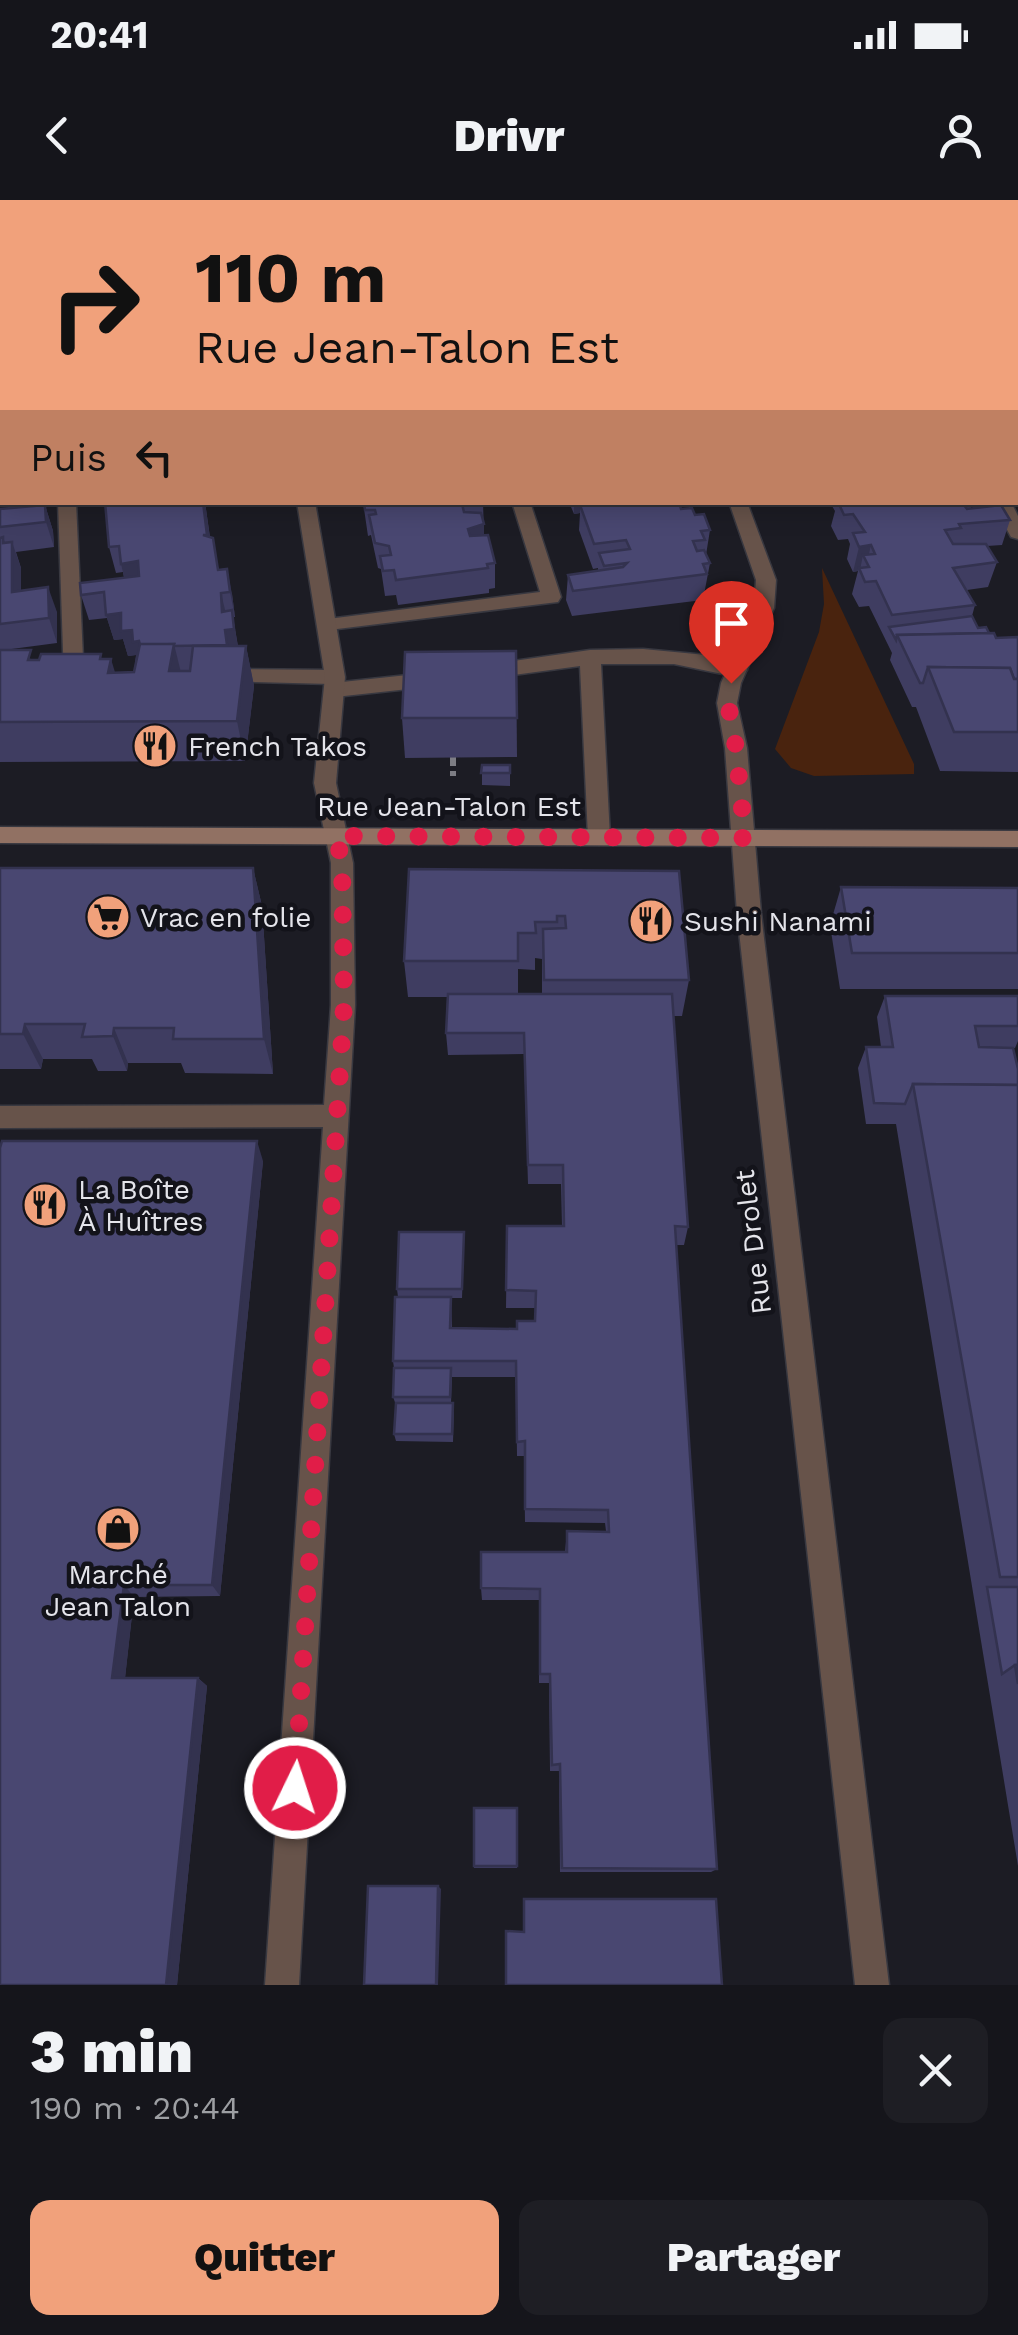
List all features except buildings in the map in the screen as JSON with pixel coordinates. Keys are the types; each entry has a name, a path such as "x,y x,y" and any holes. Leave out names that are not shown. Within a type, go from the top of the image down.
{"main road":[{"name":"Rue Jean-Talon Est","path":"0,835 1018,839"}],"street":[{"path":"67,505 74,680"},
{"path":"282,1985 344,1005 342,862 325,783 335,684 307,505"},
{"path":"328,626 550,597 523,505"},
{"name":"Rue Drolet","path":"739,505 762,563 766,591 764,608 737,670 728,703 736,748 770,1106 872,1985"},
{"path":"1002,505 1018,533"},
{"path":"192,677 335,684 590,657 674,655 737,670"},
{"path":"590,657 599,836"},
{"path":"0,1117 336,1116"}],"path":[{"path":"452,757 452,776"}],"shaded area":[{"path":"822,568 914,764 914,774 814,776 791,768 775,749 819,632 824,604"}],"place":[{"name":"French Takos","path":"155,746"},
{"name":"Vrac en folie","path":"108,917"},
{"name":"Sushi Nanami","path":"651,921"},
{"name":"La Boîte À Huîtres","path":"45,1205"},
{"name":"Marché Jean Talon","path":"118,1529"}],"route":[{"path":"295,1788 344,1005 342,862 336,836 745,838 728,703 731,683"}]}
